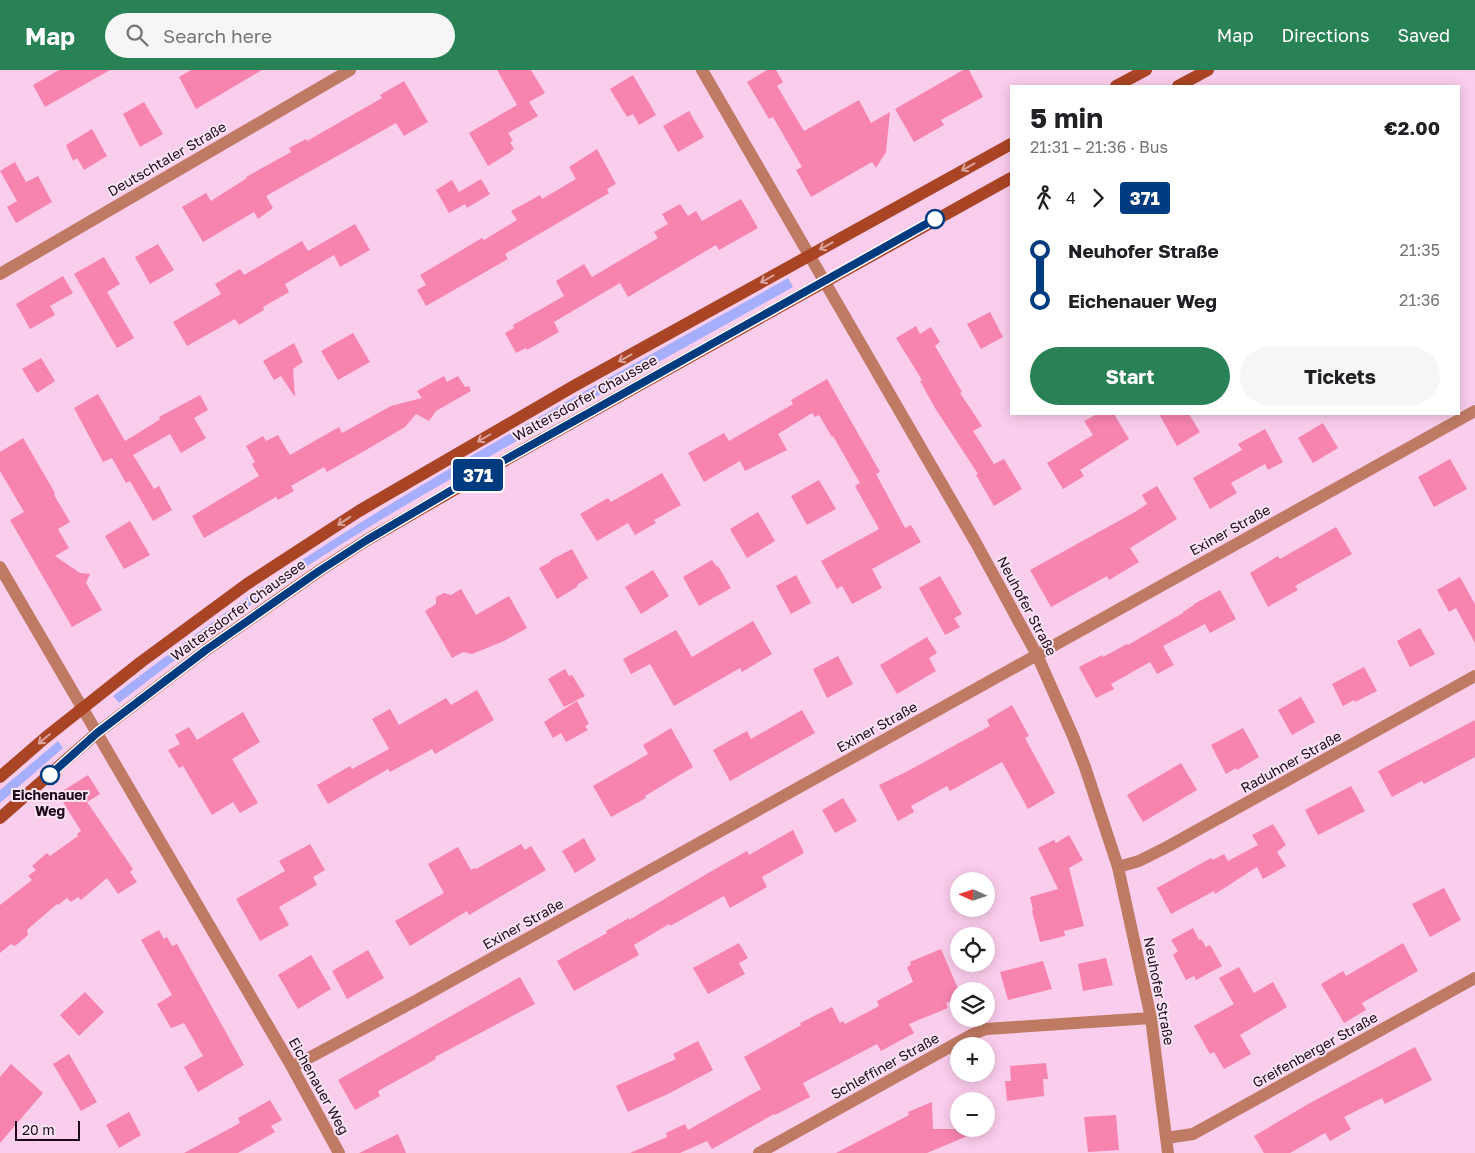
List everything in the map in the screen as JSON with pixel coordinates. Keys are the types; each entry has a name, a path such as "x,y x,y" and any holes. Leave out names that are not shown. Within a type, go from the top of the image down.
{"main road":[{"path":"1118,85 1146,70"},
{"path":"1180,85 1208,70"},
{"name":"Waltersdorfer Chaussee","path":"0,776 141,662 247,584 359,511 574,386 1010,145"},
{"name":"Waltersdorfer Chaussee","path":"0,818 97,733 206,650 367,540 440,497 1010,179"}],"street":[{"name":"Deutschtaler Straße","path":"0,274 350,70"},
{"name":"Neuhofer Straße","path":"702,70 976,543 1036,656 1085,767 1118,867 1151,1018 1168,1153"},
{"name":"Exiner Straße","path":"292,1067 426,996 1475,411"},
{"name":"Eichenauer Weg","path":"0,567 292,1067 339,1153"},
{"name":"Raduhner Straße","path":"1118,867 1139,861 1166,847 1475,676"},
{"name":"Greifenberger Straße","path":"1166,1138 1192,1134 1475,978"},
{"name":"Schleffiner Straße","path":"759,1153 986,1029 1151,1018"}],"shaded area":[{"path":"788,278 793,287 494,454 388,516 273,589 119,703 113,696 172,651 293,566 408,493 516,430"},
{"path":"58,741 63,748 0,803 0,790"}],"building":[{"path":"59,70 110,70 45,107 33,85"},
{"path":"191,70 262,70 196,109 179,77"},
{"path":"497,70 531,70 545,93 529,102 538,116 508,133 513,141 510,142 514,149 488,166 469,133 517,105"},
{"path":"767,70 776,70 783,82 777,86 804,131 859,100 871,123 890,112 886,152 876,168 872,162 811,197 796,170 802,167 773,117 769,119 747,82"},
{"path":"963,70 969,70 983,97 941,120 944,125 914,142 895,109"},
{"path":"633,75 656,115 639,125 633,114 627,117 610,89"},
{"path":"404,81 428,122 404,136 396,123 266,196 273,208 258,219 254,212 203,242 182,207 206,193 211,201 246,177 291,152 289,148 306,139 307,141 382,98 380,95"},
{"path":"144,102 163,134 140,147 123,114"},
{"path":"689,111 704,137 678,152 663,126"},
{"path":"92,129 107,156 84,170 77,158 73,161 66,145"},
{"path":"597,149 616,184 607,189 609,193 505,254 508,259 426,306 417,290 426,285 420,275 482,238 484,240 517,220 511,211 540,195 542,199 576,179 569,167"},
{"path":"15,162 26,182 38,176 52,202 16,223 7,207 17,201 0,171"},
{"path":"481,179 490,194 467,208 465,204 449,213 436,190 452,180 459,192"},
{"path":"741,199 758,228 719,250 716,245 628,297 620,283 554,322 559,332 527,350 526,348 516,353 505,333 514,328 513,325 564,296 556,281 584,264 592,277 658,238 654,232 668,224 662,214 680,204 688,216 696,211 702,221"},
{"path":"355,224 370,250 340,267 334,255 285,284 289,292 263,307 264,310 239,325 235,319 187,346 173,322 221,294 215,284 240,269 244,275 302,241 308,251"},
{"path":"158,244 174,270 150,284 135,257"},
{"path":"104,257 120,284 107,292 134,338 117,348 74,274"},
{"path":"63,276 73,293 50,306 55,315 30,329 16,304"},
{"path":"990,312 1003,337 981,349 967,324"},
{"path":"916,326 920,334 931,327 940,342 935,346 962,392 960,393 982,426 973,431 994,464 1004,459 1022,489 994,506 976,475 978,474 935,408 920,381 922,380 896,338"},
{"path":"353,333 370,362 338,380 321,351"},
{"path":"294,343 303,362 293,369 295,397 281,376 274,380 263,361"},
{"path":"41,358 55,381 37,393 22,369"},
{"path":"444,376 447,382 458,376 465,387 469,386 471,391 436,411 429,421 416,414 405,427 366,450 327,472 324,467 291,486 294,491 278,500 276,497 204,538 192,516 259,476 252,464 255,462 246,446 263,436 266,441 278,435 290,455 339,427 342,433 391,406 422,398 417,391"},
{"path":"827,379 880,472 876,474 905,528 911,525 921,542 872,569 882,588 852,604 842,586 837,589 821,561 879,529 855,486 860,483 819,415 815,417 812,413 778,434 787,450 745,471 740,461 704,482 688,453 724,433 729,441 793,404 791,400"},
{"path":"98,394 125,441 156,422 160,419 159,417 200,395 208,410 194,418 206,438 203,440 181,453 170,434 133,455 154,489 159,486 172,510 153,521 130,481 126,483 112,458 103,462 74,408"},
{"path":"1095,415 1115,415 1129,439 1080,470 1084,476 1063,489 1047,463 1093,435 1084,421"},
{"path":"1160,415 1190,415 1200,432 1177,446"},
{"path":"1323,423 1338,448 1313,463 1298,438"},
{"path":"1265,429 1283,462 1268,470 1265,464 1231,483 1237,493 1210,509 1193,478 1242,450 1238,444"},
{"path":"23,438 70,522 58,529 69,548 55,556 80,573 90,574 86,583 102,610 72,627 10,520 24,512 0,471 0,452"},
{"path":"1450,459 1467,489 1434,507 1418,477"},
{"path":"662,473 681,505 654,520 656,523 635,535 628,523 597,541 580,514 608,498 611,502"},
{"path":"819,480 836,509 807,525 791,496"},
{"path":"1157,486 1177,519 1130,548 1139,562 1109,580 1107,576 1051,607 1030,570 1135,512 1147,504 1142,495"},
{"path":"758,512 775,541 747,558 730,529"},
{"path":"130,521 150,555 124,569 105,536"},
{"path":"1336,527 1352,554 1295,586 1298,590 1268,607 1250,573 1278,556 1280,559"},
{"path":"572,549 588,578 557,599 539,568"},
{"path":"712,560 718,566 731,588 699,606 683,577"},
{"path":"653,570 669,596 641,614 625,587"},
{"path":"796,575 811,603 791,614 776,586"},
{"path":"940,576 962,614 954,618 960,627 945,635 919,588"},
{"path":"1460,577 1475,604 1475,643 1456,608 1449,612 1437,590"},
{"path":"461,589 476,615 509,596 527,628 504,641 472,654 463,652 452,658 425,611 436,604 436,597 444,593 451,595"},
{"path":"1220,590 1236,619 1210,633 1205,624 1163,646 1174,665 1157,674 1150,662 1111,684 1114,689 1096,698 1079,667 1102,655 1103,657 1128,645"},
{"path":"753,621 772,654 742,672 740,668 674,706 650,664 631,674 623,659 676,630 692,657"},
{"path":"1420,628 1435,654 1410,667 1397,641"},
{"path":"927,637 937,653 929,658 936,671 897,694 880,665"},
{"path":"838,656 853,684 827,698 813,669"},
{"path":"1364,667 1377,691 1343,706 1332,684"},
{"path":"565,669 569,676 572,675 585,696 564,707 548,679"},
{"path":"477,690 494,720 435,754 432,749 390,772 388,769 328,804 317,785 350,766 352,769 389,749 372,719 390,709 399,725 446,698 451,705"},
{"path":"1301,697 1315,722 1292,735 1278,710"},
{"path":"577,701 589,724 585,726 588,730 566,742 561,733 553,738 544,722"},
{"path":"1012,705 1029,736 1025,738 1055,793 1028,809 1002,762 950,791 947,786 911,806 914,812 898,821 879,785 990,726 987,720"},
{"path":"802,710 815,733 730,781 713,750 747,731 751,739"},
{"path":"243,712 260,742 232,759 258,803 240,813 233,802 212,815 183,766 179,768 168,750 180,744 175,735 189,727 197,740"},
{"path":"1475,720 1475,757 1424,784 1422,781 1392,797 1378,771"},
{"path":"671,728 693,767 645,796 646,798 611,817 593,786 648,754 643,745"},
{"path":"1243,728 1259,757 1226,774 1211,745"},
{"path":"1181,763 1197,790 1143,822 1127,795"},
{"path":"88,775 100,794 87,802 133,869 130,872 137,882 118,894 107,878 81,900 78,897 71,902 67,898 57,904 27,930 28,935 15,946 11,944 0,953 0,905 32,880 28,876 36,870 32,866 47,853 50,856 78,836 77,834 81,831 58,794"},
{"path":"1351,786 1365,811 1318,835 1305,810"},
{"path":"843,798 857,821 835,833 822,810"},
{"path":"1273,824 1286,845 1277,852 1286,866 1263,879 1257,867 1215,894 1214,891 1171,914 1157,888 1211,858 1213,860 1224,854 1228,861 1258,845 1252,835"},
{"path":"793,830 804,853 762,877 767,887 730,908 724,896 670,926 669,924 634,945 639,955 574,991 557,961 747,851 749,855"},
{"path":"1069,835 1083,860 1069,868 1084,926 1064,931 1065,936 1040,942 1030,897 1058,889 1038,848 1054,840 1056,843"},
{"path":"584,838 596,860 575,873 562,851"},
{"path":"310,844 325,870 313,877 317,885 279,907 289,925 260,941 236,899 285,871 279,861"},
{"path":"521,844 525,850 531,846 546,870 469,915 467,911 410,946 395,921 444,893 428,864 458,847 471,870 476,869"},
{"path":"1444,888 1461,920 1430,937 1412,904"},
{"path":"1193,928 1199,940 1201,939 1206,947 1210,945 1222,966 1196,980 1194,976 1186,980 1173,955 1178,951 1171,940"},
{"path":"159,930 164,939 167,937 172,946 177,944 244,1065 198,1092 184,1067 203,1056 184,1023 171,1028 157,1004 172,995 141,940"},
{"path":"739,943 748,958 739,963 745,974 708,994 693,968"},
{"path":"1403,943 1418,971 1362,1003 1366,1010 1344,1023 1321,984 1343,971 1346,976"},
{"path":"941,949 955,982 950,982 950,1001 946,1003 948,1008 909,1024 914,1033 881,1051 877,1044 803,1083 810,1097 774,1114 712,1149 707,1141 680,1153 630,1153 667,1137 666,1133 685,1124 688,1130 761,1089 744,1057 801,1025 800,1023 832,1007 840,1023 843,1021 845,1024 879,1006 877,1001 913,982 907,967 911,965 910,962"},
{"path":"368,950 384,978 347,999 332,971"},
{"path":"311,955 331,989 298,1009 278,975"},
{"path":"1106,958 1113,985 1083,991 1078,964"},
{"path":"1043,961 1052,989 1008,1000 1000,972"},
{"path":"1239,967 1254,993 1273,982 1287,1007 1240,1035 1251,1054 1224,1069 1214,1052 1210,1054 1194,1026 1234,1004 1219,978"},
{"path":"520,977 535,1004 435,1057 436,1059 378,1091 380,1096 355,1110 338,1080"},
{"path":"85,992 104,1012 79,1036 60,1015"},
{"path":"698,1041 713,1070 670,1093 628,1112 616,1086 676,1059 673,1054"},
{"path":"1415,1047 1432,1080 1385,1104 1382,1098 1344,1117 1351,1129 1330,1141 1325,1133 1290,1153 1264,1153 1254,1136 1310,1103"},
{"path":"69,1054 97,1102 81,1111 53,1064"},
{"path":"1046,1063 1048,1079 1043,1079 1044,1096 1007,1101 1005,1081 1011,1081 1010,1066"},
{"path":"11,1064 43,1093 0,1143 0,1077"},
{"path":"270,1100 282,1120 271,1126 275,1132 238,1153 184,1153 240,1123 238,1118"},
{"path":"932,1102 933,1129 950,1129 950,1137 965,1137 927,1153 836,1153 909,1115 908,1112"},
{"path":"129,1112 141,1135 119,1148 106,1125"},
{"path":"1116,1115 1119,1150 1088,1152 1084,1117"},
{"path":"398,1134 406,1153 359,1153"}],"bus line":[{"name":"371","path":"50,775 97,733 206,650 367,540 469,480 935,219"}],"place":[{"name":"Eichenauer Weg","path":"50,775"}]}
